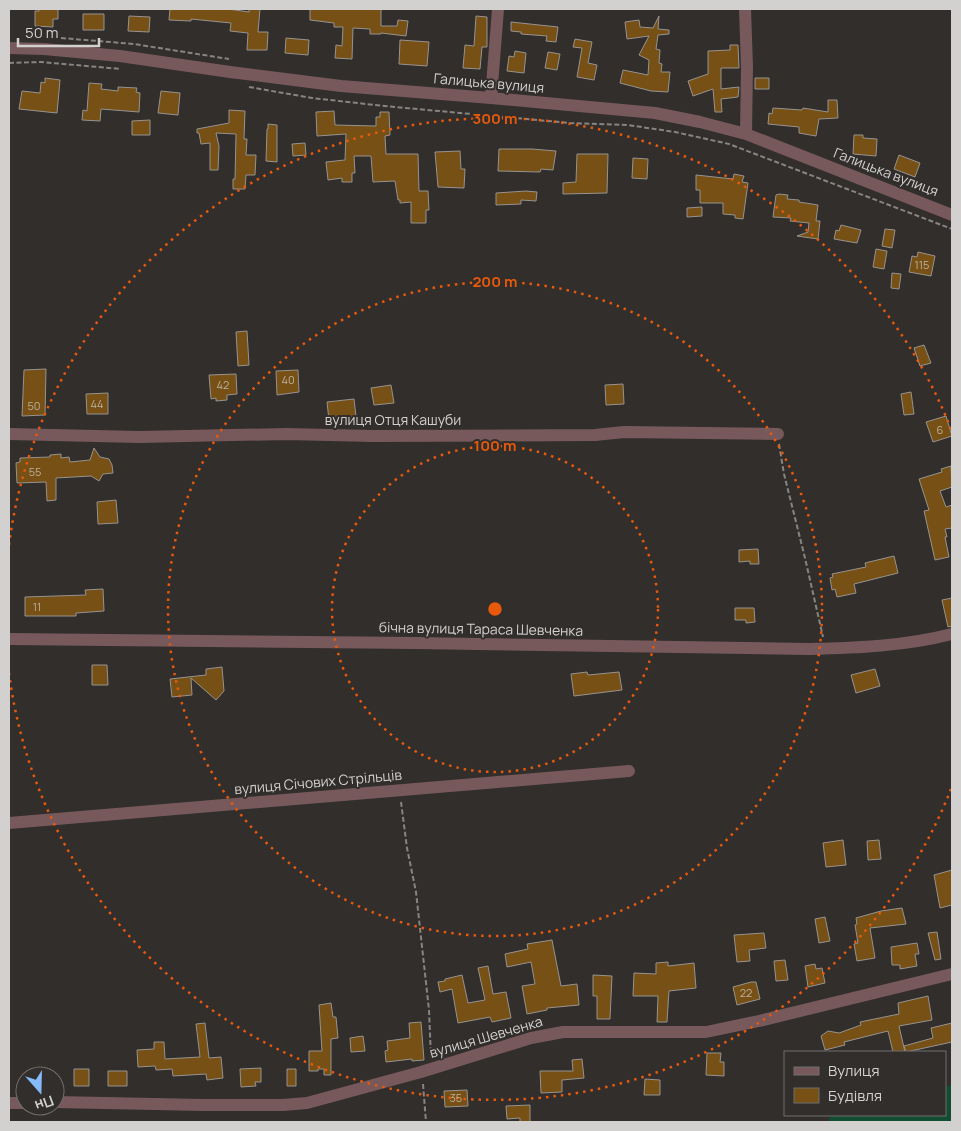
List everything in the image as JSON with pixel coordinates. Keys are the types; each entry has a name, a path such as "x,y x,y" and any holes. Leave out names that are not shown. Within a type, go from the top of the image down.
{"street":[{"path":"491,98 498,9"},
{"path":"745,9 747,67 746,134"},
{"name":"Галицька вулиця","path":"9,48 44,49 120,56 341,86 655,113 746,134 952,215"},
{"name":"вулиця Отця Кашуби","path":"9,434 138,437 286,434 373,436 595,435 624,432 778,434"},
{"name":"бічна вулиця Тараса Шевченка","path":"9,639 825,649 874,647 928,640 952,634"},
{"name":"вулиця Січових Стрільців","path":"9,823 629,771"},
{"name":"вулиця Шевченка","path":"65,1102 283,1105 307,1102 421,1072 531,1038 563,1032 706,1032 730,1028 952,974"}],"path":[{"path":"9,63 41,62 127,70"},
{"path":"248,87 312,98 384,106 570,123 628,125 675,132 729,144 952,229"},
{"path":"778,434 784,474 825,649"},
{"path":"400,790 407,848 416,892 429,1010 431,1058 434,1068"},
{"path":"421,1072 426,1122"}],"green space":[{"path":"952,1085 952,1122 830,1122 829,1117 834,1116 946,1116 946,1087"}],"building":[{"path":"39,9 58,9 58,19 53,19 53,27 35,26 35,11 39,11"},
{"path":"170,9 228,9 249,12 249,9 260,9 258,32 268,32 267,50 247,50 248,33 230,31 231,23 191,19 191,21 169,20"},
{"path":"310,9 381,9 381,26 397,26 398,20 408,21 406,36 381,33 370,34 370,29 353,28 352,59 335,58 336,45 342,46 343,27 334,27 334,23 310,20"},
{"path":"83,14 104,14 104,30 83,30"},
{"path":"129,16 150,17 149,32 128,31"},
{"path":"476,16 487,17 487,47 482,47 480,69 463,68 465,45 474,46"},
{"path":"659,16 658,29 669,30 669,34 658,35 656,49 660,50 659,63 662,64 661,72 670,72 668,92 651,91 620,83 623,70 648,75 649,60 639,55 649,36 627,39 625,22 639,20 640,27 653,28"},
{"path":"511,22 558,27 556,42 546,41 547,36 521,34 521,32 511,31"},
{"path":"286,38 309,40 308,55 285,53"},
{"path":"575,39 592,42 588,63 597,65 594,80 577,77 582,48 573,47"},
{"path":"400,40 429,42 427,66 399,64"},
{"path":"730,45 738,45 739,68 721,68 721,89 739,87 738,97 721,99 722,112 715,112 713,89 693,96 688,81 708,74 708,51 730,50"},
{"path":"515,51 526,53 524,73 507,71 509,56 514,57"},
{"path":"548,52 560,54 557,70 545,68"},
{"path":"45,78 60,80 57,113 19,109 22,91 40,93 41,82 45,83"},
{"path":"755,78 769,78 769,89 755,89"},
{"path":"89,83 102,84 101,89 118,91 118,87 137,88 136,92 140,93 139,112 101,109 100,121 82,120 83,110 87,111"},
{"path":"161,91 180,93 178,115 158,113"},
{"path":"828,100 837,100 838,118 819,119 816,136 799,133 799,127 768,124 769,113 772,114 773,108 802,110 803,108 828,112"},
{"path":"229,110 245,111 244,139 247,139 246,155 256,155 255,175 246,175 245,189 233,189 236,134 216,133 219,146 218,170 210,170 210,143 201,144 199,133 197,133 197,129 229,123"},
{"path":"334,111 335,125 376,126 376,117 380,117 380,112 389,112 390,135 385,136 386,154 418,154 419,191 428,191 429,210 426,210 426,223 411,223 411,202 400,203 395,181 373,182 371,156 354,156 355,173 352,173 352,182 342,182 342,178 328,180 326,162 345,160 346,134 317,136 316,112"},
{"path":"150,120 150,135 132,135 132,121"},
{"path":"268,124 277,125 277,162 266,161"},
{"path":"854,135 863,135 863,138 877,139 876,156 853,154"},
{"path":"305,143 306,155 293,156 292,144"},
{"path":"499,149 556,151 553,170 541,169 540,172 498,171"},
{"path":"460,151 461,169 465,169 464,188 438,187 435,152"},
{"path":"577,154 608,154 607,193 563,194 563,183 576,182"},
{"path":"899,155 920,163 915,177 894,169"},
{"path":"633,158 648,159 647,179 632,178"},
{"path":"734,174 744,176 742,182 748,183 743,219 735,218 735,215 723,214 723,203 700,203 700,190 696,190 696,175 733,179"},
{"path":"537,192 536,201 521,200 521,204 496,205 496,193"},
{"path":"776,195 788,195 787,199 818,205 816,221 820,221 818,239 797,236 808,232 809,223 790,221 791,218 773,217"},
{"path":"702,207 702,216 687,217 687,208"},
{"path":"841,225 861,230 857,243 834,239 836,230 839,231"},
{"path":"885,229 895,230 892,248 882,246"},
{"path":"876,249 887,251 884,269 873,267"},
{"path":"918,252 935,256 931,276 909,272 912,256 917,257"},
{"path":"892,273 901,274 899,289 891,288"},
{"path":"247,331 249,365 238,366 236,332"},
{"path":"924,345 931,363 920,366 914,348"},
{"path":"46,369 45,415 22,416 24,370"},
{"path":"298,370 299,392 277,395 276,371"},
{"path":"236,374 237,394 227,395 227,400 216,401 216,398 211,399 209,375"},
{"path":"623,384 624,404 606,405 605,385"},
{"path":"391,385 394,403 374,405 371,388"},
{"path":"911,392 914,414 904,415 901,394"},
{"path":"108,393 108,414 87,414 86,394"},
{"path":"354,399 356,416 347,417 343,421 333,422 333,420 329,420 327,402"},
{"path":"946,416 952,436 933,442 926,422"},
{"path":"94,448 100,457 109,459 112,465 113,473 103,474 99,481 91,476 56,478 56,500 47,501 46,482 17,483 16,463 20,462 20,458 50,457 50,455 61,454 61,458 69,457 70,462 90,460"},
{"path":"951,466 952,487 940,491 946,507 952,505 952,528 945,529 949,557 935,560 924,511 929,510 919,479 942,472 941,469"},
{"path":"116,500 118,523 98,524 97,502"},
{"path":"758,549 759,564 750,564 750,561 739,562 739,550"},
{"path":"894,556 898,573 854,584 856,593 837,597 835,589 832,590 830,578 833,577 832,574 866,567 865,563"},
{"path":"103,589 104,611 76,613 76,616 25,616 25,597 86,595 85,590"},
{"path":"952,598 952,626 948,627 942,600"},
{"path":"735,608 754,608 755,622 746,623 746,620 735,620"},
{"path":"92,665 107,665 108,685 92,685"},
{"path":"222,667 224,691 216,700 191,678 192,695 172,697 170,679 206,675 206,669"},
{"path":"875,669 880,686 856,693 851,675"},
{"path":"587,672 588,675 619,672 622,690 574,696 571,674"},
{"path":"843,840 846,865 826,867 823,843"},
{"path":"879,840 881,859 868,860 867,841"},
{"path":"952,870 952,905 940,908 934,875"},
{"path":"902,908 906,924 870,928 875,958 857,961 854,944 858,943 855,925 857,924 856,918 881,911"},
{"path":"825,917 830,941 819,943 815,919"},
{"path":"937,932 941,959 935,960 928,933"},
{"path":"764,933 766,948 749,950 750,961 737,962 734,935"},
{"path":"552,940 561,986 577,984 579,1005 547,1008 547,1010 527,1014 522,986 535,984 531,962 507,967 505,954 528,949 527,944"},
{"path":"917,943 919,954 915,954 917,966 900,969 900,965 892,965 891,947"},
{"path":"785,960 788,980 776,981 774,961"},
{"path":"668,962 668,966 694,963 696,988 669,991 667,1022 657,1022 658,996 633,996 634,973 656,974 656,963"},
{"path":"815,964 816,969 822,968 825,983 808,987 805,966"},
{"path":"488,966 493,994 506,992 511,1018 492,1022 490,1017 458,1023 452,989 440,992 438,982 462,975 468,1003 485,1000 478,968"},
{"path":"593,975 612,976 610,1019 597,1019 597,996 593,996"},
{"path":"756,982 760,999 737,1005 733,987"},
{"path":"928,996 932,1020 899,1026 905,1051 893,1051 888,1031 844,1042 845,1045 825,1050 821,1036 828,1031 839,1033 861,1025 860,1022 899,1014 898,1003"},
{"path":"331,1003 333,1017 336,1017 338,1038 331,1039 331,1075 324,1075 324,1069 309,1071 309,1051 322,1051 319,1005"},
{"path":"421,1022 424,1060 412,1061 412,1059 386,1062 385,1051 388,1050 387,1041 410,1038 409,1023"},
{"path":"205,1023 209,1058 221,1057 223,1078 207,1080 206,1074 173,1076 172,1069 156,1070 155,1066 138,1067 137,1050 154,1049 154,1042 164,1042 165,1059 200,1057 196,1024"},
{"path":"952,1023 952,1042 906,1051 904,1046 933,1038 931,1028"},
{"path":"363,1036 365,1051 351,1052 350,1038"},
{"path":"707,1053 721,1053 720,1062 724,1062 724,1076 706,1075"},
{"path":"582,1059 584,1078 562,1080 562,1092 541,1093 540,1071 573,1071 572,1060"},
{"path":"261,1068 261,1082 255,1082 256,1086 241,1087 240,1069"},
{"path":"74,1069 89,1069 89,1086 74,1086"},
{"path":"287,1069 296,1069 296,1086 287,1086"},
{"path":"108,1071 127,1071 127,1086 108,1086"},
{"path":"645,1079 660,1080 660,1095 644,1095"},
{"path":"467,1090 468,1106 445,1107 444,1091"},
{"path":"530,1105 530,1122 520,1122 520,1118 507,1119 506,1106"}]}
